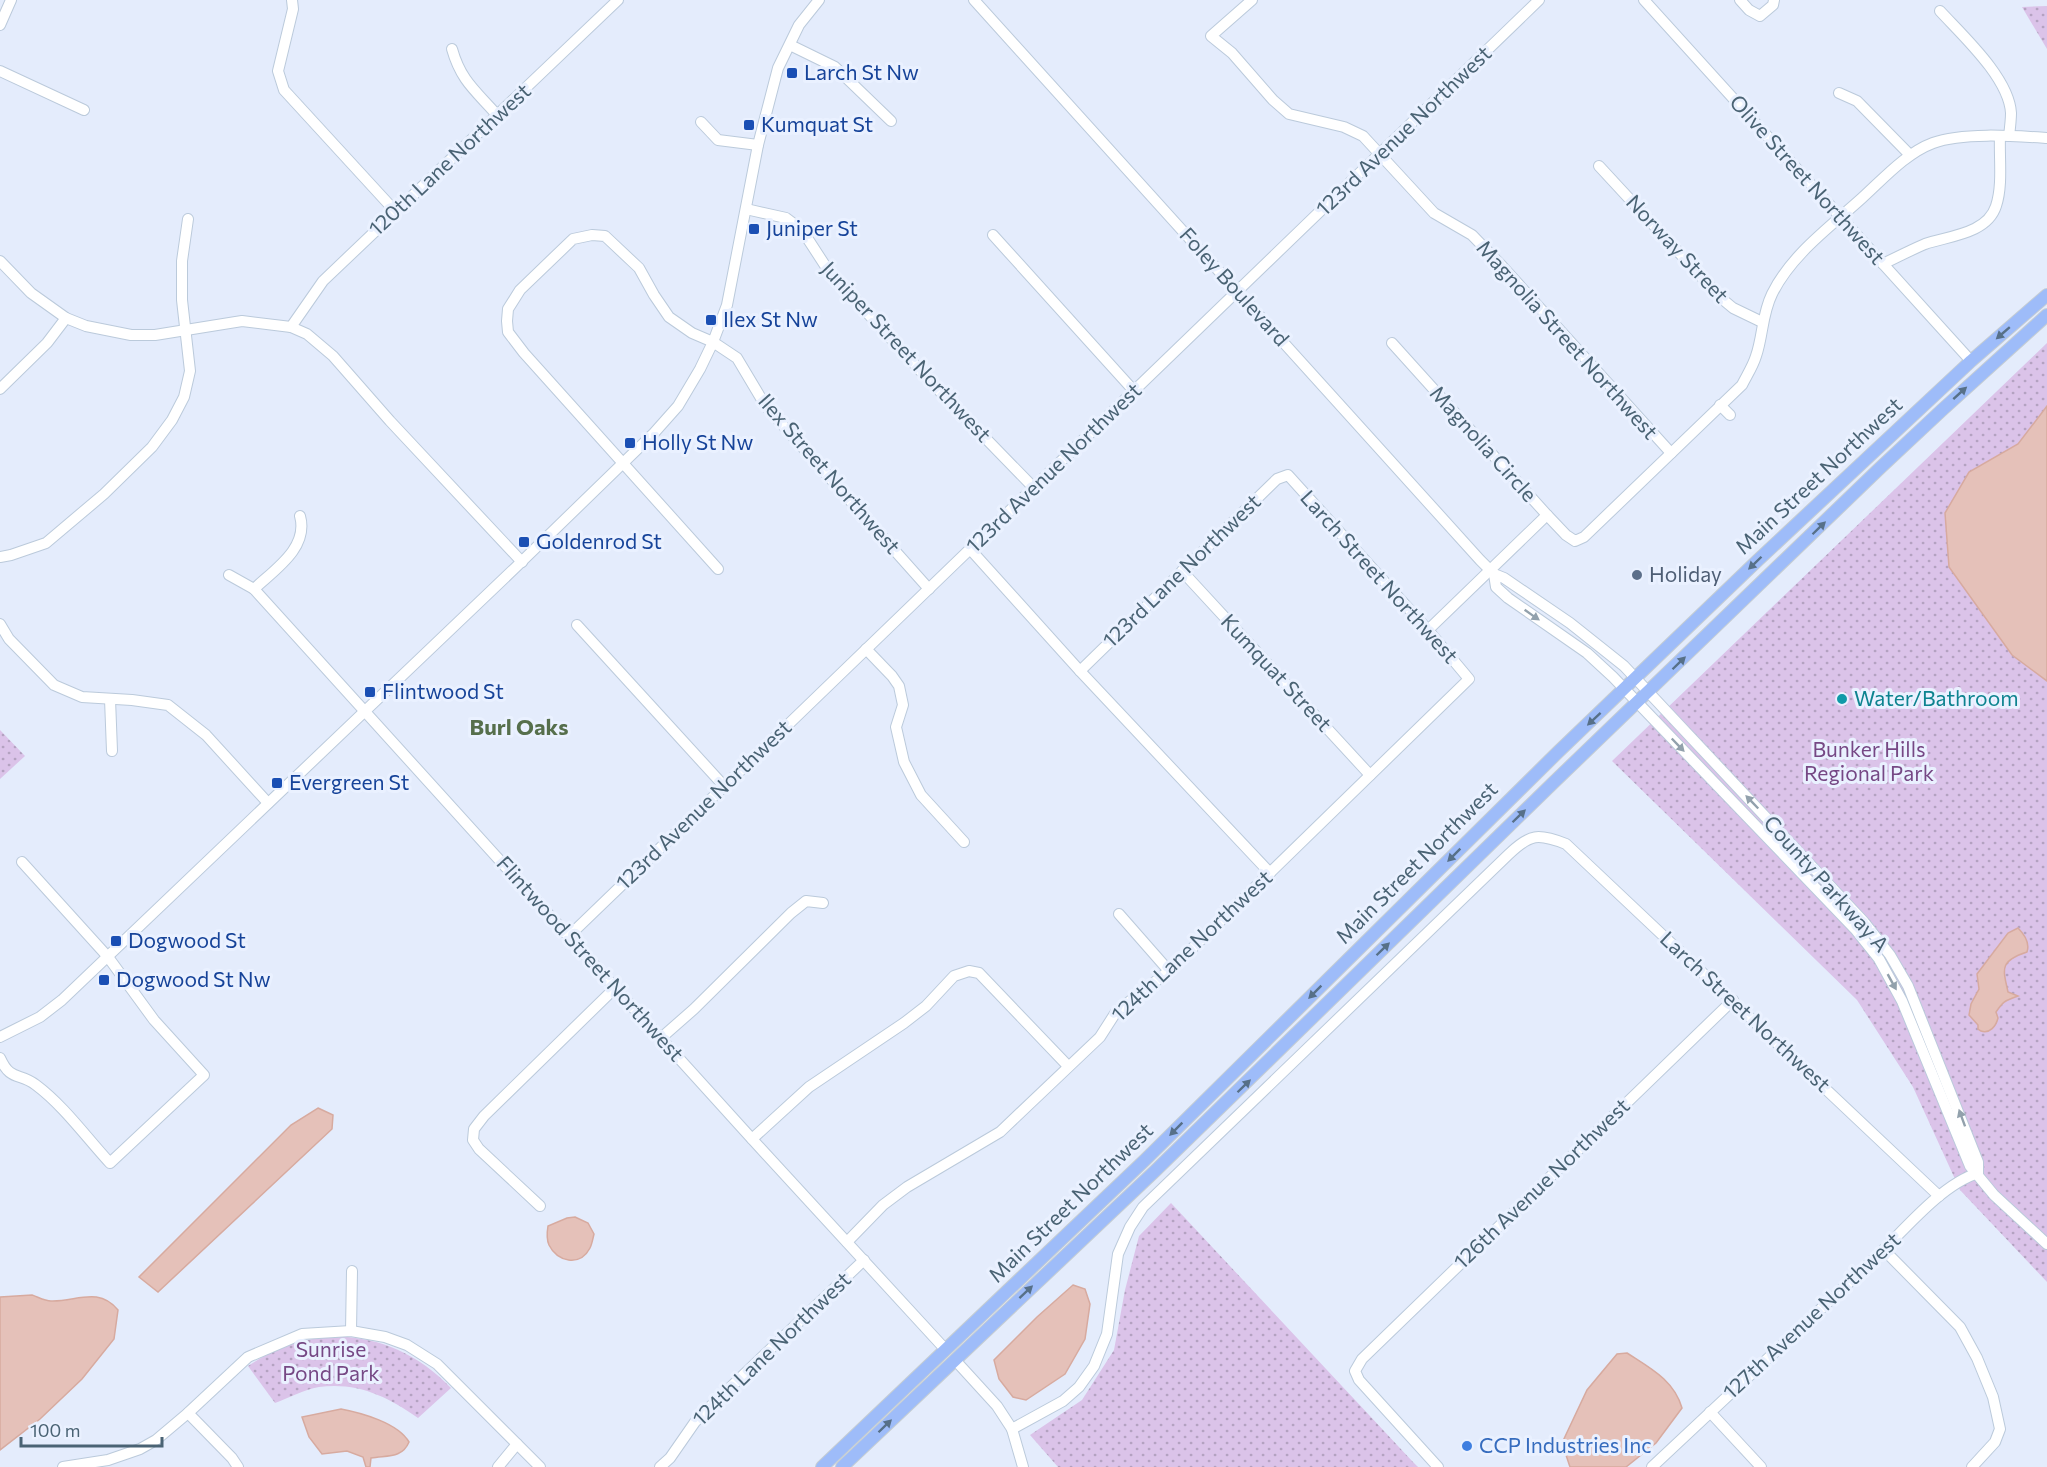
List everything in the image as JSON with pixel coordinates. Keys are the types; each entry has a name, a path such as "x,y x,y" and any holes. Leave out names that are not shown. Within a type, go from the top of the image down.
{"main road":[{"name":"Main Street Northwest","path":"822,1467 1145,1160 1551,759 1839,483 1971,361 2047,295"},
{"name":"Main Street Northwest","path":"842,1467 1163,1163 1934,417 2047,315"}],"street":[{"path":"0,25 10,0"},
{"path":"292,0 293,9 278,71 284,90 395,211"},
{"name":"120th Lane Northwest","path":"291,327 323,281 618,0"},
{"path":"0,1037 40,1017 62,1000 522,562 654,433 678,406 700,369 727,305 758,145 778,68 799,25 819,0"},
{"name":"Foley Boulevard","path":"974,0 1492,572 1570,622 1603,647 1648,693"},
{"name":"Magnolia Street Northwest","path":"1252,0 1211,36 1232,53 1273,100 1289,114 1344,127 1363,136 1434,213 1472,236 1671,453"},
{"name":"123rd Avenue Northwest","path":"569,936 1539,0"},
{"name":"Olive Street Northwest","path":"1644,0 1971,361"},
{"path":"1740,0 1749,10 1760,16 1773,5 1774,0"},
{"path":"1883,264 1926,244 1978,227 1996,207 2005,136 2011,111 2005,92 1984,61 1940,11"},
{"path":"790,45 835,67 891,121"},
{"path":"452,49 457,68 468,84 497,115"},
{"path":"0,71 84,110"},
{"path":"1839,93 1857,101 1910,155"},
{"path":"701,122 718,140 758,145"},
{"path":"1671,453 1742,385 1756,355 1762,322 1771,295 1785,273 1801,254 1910,155 1933,143 1955,138 2005,136 2047,138"},
{"name":"Norway Street","path":"1599,166 1721,298 1749,317 1762,322"},
{"name":"Juniper Street Northwest","path":"746,209 786,218 802,230 828,270 927,379 1033,488"},
{"path":"0,557 46,543 104,494 152,447 172,420 184,398 190,370 182,300 182,261 188,219"},
{"name":"Ilex Street Northwest","path":"624,462 524,353 508,332 508,309 520,290 573,239 592,235 605,236 639,268 669,316 692,333 713,342 737,358 765,405 929,589"},
{"path":"993,236 1134,391"},
{"path":"0,261 31,293 66,318 86,326 131,335 187,330 242,321 291,327 307,334 333,356 390,421 522,562"},
{"path":"0,389 47,343 66,318"},
{"name":"Magnolia Circle","path":"1392,344 1547,515 1575,541 1584,537 1671,453"},
{"path":"1720,405 1730,415"},
{"path":"624,462 718,569"},
{"name":"123rd Lane Northwest","path":"1080,671 1277,479 1288,475"},
{"name":"Larch Street Northwest","path":"1288,475 1428,630 1469,679"},
{"path":"1428,630 1492,572 1547,515"},
{"path":"254,589 297,546 302,534 300,516"},
{"path":"970,549 1080,671 1270,873"},
{"name":"Kumquat Street","path":"1182,572 1370,775"},
{"name":"Foley Boulevard","path":"1492,572 1496,587 1587,653 1637,703"},
{"name":"Flintwood Street Northwest","path":"229,575 254,589 945,1349"},
{"path":"0,624 9,639 54,685 82,696 168,705 206,735 268,803"},
{"path":"577,625 724,786"},
{"path":"866,649 899,686 903,705 896,727 904,762 921,795 964,842"},
{"name":"124th Lane Northwest","path":"847,1242 883,1205 907,1187 1000,1132 1100,1036 1116,1012 1169,971 1469,679"},
{"name":"County Parkway A","path":"1648,693 1831,884 1890,956 1908,986 1927,1029 1978,1162 1978,1173"},
{"path":"110,699 112,751"},
{"name":"County Parkway A","path":"1637,703 1855,929 1879,959 1909,1016 1966,1159 1994,1195 2047,1244"},
{"name":"Larch Street Northwest","path":"1012,1429 1063,1401 1079,1387 1094,1366 1107,1334 1118,1254 1130,1227 1143,1207 1517,846 1529,837 1546,836 1566,844 1939,1196"},
{"path":"0,1058 9,1074 33,1083 49,1096 111,1163 204,1075 154,1020 108,957 22,862"},
{"path":"661,1038 694,1009 791,913 807,902 823,903"},
{"path":"1119,914 1169,971"},
{"path":"752,1139 809,1087 904,1023 926,1006 954,976 969,971 979,973 1068,1066"},
{"path":"540,1206 479,1149 472,1140 474,1129 484,1116 616,987"},
{"name":"126th Avenue Northwest","path":"1438,1467 1359,1380 1354,1371 1370,1351 1733,1000"},
{"name":"127th Avenue Northwest","path":"1652,1467 1939,1196 1966,1177 1978,1173"},
{"path":"1884,1250 1960,1327 1977,1358 1993,1397 2000,1429 1995,1442 1972,1467"},
{"name":"124th Lane Northwest","path":"660,1467 670,1458 695,1422 864,1260"},
{"path":"351,1331 352,1271"},
{"path":"63,1467 108,1460 140,1449 156,1440 248,1357 302,1334 351,1331 385,1337 423,1354 453,1379 540,1467"},
{"path":"955,1360 997,1406 1012,1429 1023,1467"},
{"path":"1710,1412 1761,1467"},
{"path":"188,1413 238,1467"},
{"path":"498,1467 517,1444"}],"green space":[{"path":"2047,6 2047,49 2022,7"},
{"name":"Bunker Hills Regional Park","path":"2047,343 2047,406 2018,444 1969,472 1983,613 2012,655 2047,681 2047,1282 1960,1190 1913,1087 1857,1000 1612,761"},
{"path":"0,730 25,756 0,779"},
{"path":"1171,1203 1418,1467 1058,1467 1030,1435 1082,1400 1114,1350 1125,1290 1139,1236"},
{"name":"Sunrise Pond Park","path":"335,1336 368,1340 398,1350 426,1366 451,1388 418,1418 383,1397 346,1387 313,1388 275,1403 248,1366 290,1345"}],"shaded area":[{"path":"2047,406 2047,681 2012,655 1949,567 1945,513 1969,472 2018,444"},
{"path":"2018,928 2026,939 2027,952 2007,963 2004,972 2008,992 2018,996 2006,1001 1999,1008 1996,1012 1997,1021 1992,1029 1981,1031 1969,1015 1971,1004 1979,989 1977,974 2008,933"},
{"path":"318,1108 333,1115 332,1129 158,1292 139,1277 291,1125"},
{"path":"575,1217 588,1223 594,1234 586,1254 575,1260 569,1260 557,1255 549,1245 548,1226"},
{"path":"1073,1285 1085,1289 1090,1304 1085,1339 1065,1374 1026,1400 1013,1397 999,1379 994,1360"},
{"path":"32,1295 51,1301 86,1297 103,1299 118,1310 114,1339 82,1379 40,1419 0,1450 0,1297"},
{"path":"1627,1353 1667,1382 1682,1408 1656,1443 1626,1467 1570,1467 1562,1443 1587,1390 1617,1354"},
{"path":"341,1409 369,1416 388,1424 404,1435 409,1442 398,1454 371,1458 370,1467 366,1467 363,1457 347,1451 322,1454 309,1437 302,1417"}],"place":[{"name":"Larch St Nw","path":"792,73"},
{"name":"Kumquat St","path":"749,125"},
{"name":"Juniper St","path":"754,229"},
{"name":"Ilex St Nw","path":"711,320"},
{"name":"Holly St Nw","path":"630,443"},
{"name":"Goldenrod St","path":"524,542"},
{"name":"Holiday","path":"1637,575"},
{"name":"Flintwood St","path":"370,692"},
{"name":"Water/Bathroom","path":"1842,699"},
{"name":"Evergreen St","path":"277,783"},
{"name":"Dogwood St","path":"116,941"},
{"name":"Dogwood St Nw","path":"104,980"},
{"name":"CCP Industries Inc","path":"1467,1446"}],"district":[{"name":"Burl Oaks","path":"519,727"}]}
